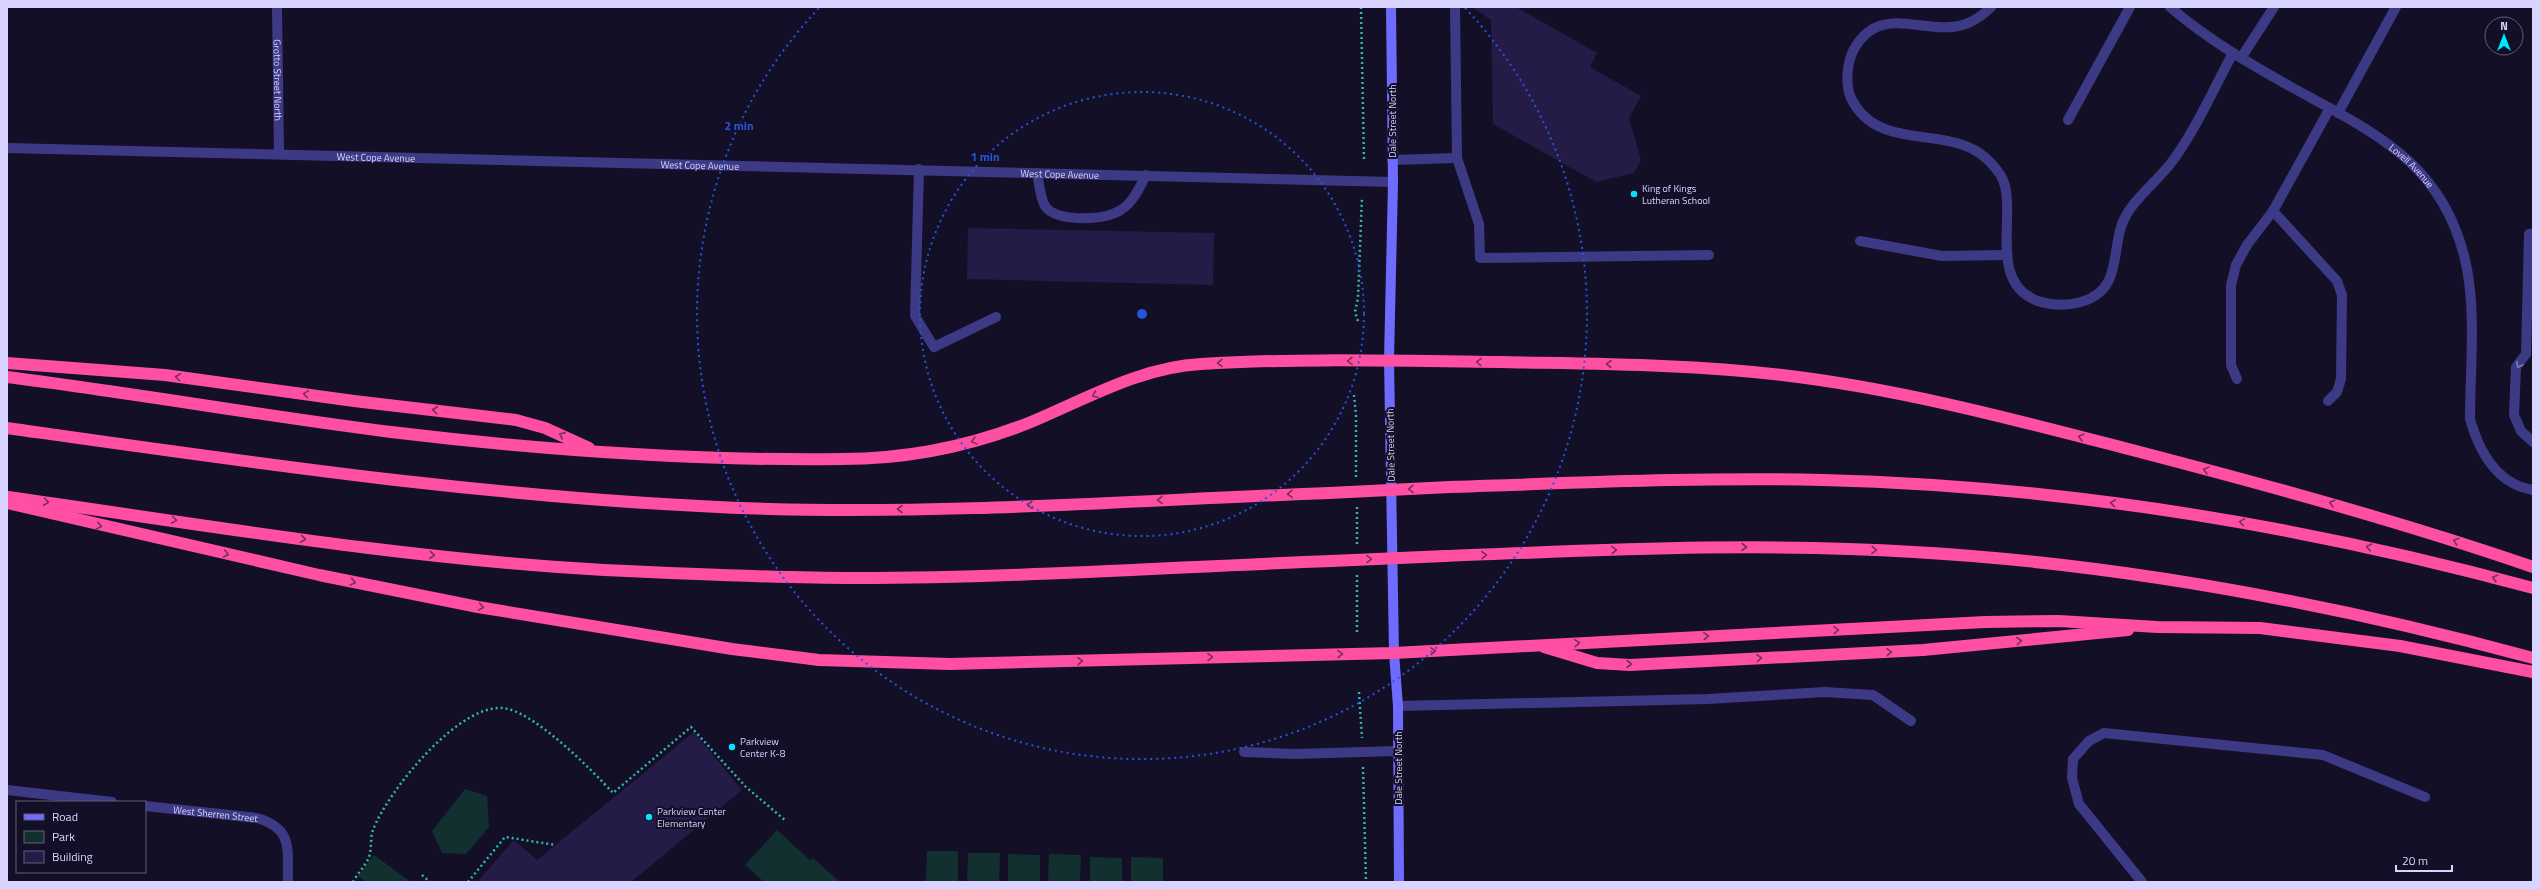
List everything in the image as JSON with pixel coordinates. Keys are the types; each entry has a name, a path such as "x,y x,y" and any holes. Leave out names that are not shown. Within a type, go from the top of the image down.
{"highway":[{"path":"7,377 391,432 598,451 761,458 844,459 890,457 937,450 1001,434 1126,381 1171,367 1197,364 1389,360 1663,364 1786,376 1908,396 2010,418 2289,491 2447,537 2533,567"},
{"path":"7,363 165,375 354,402 516,420 545,428 598,451"},
{"path":"7,428 367,478 607,502 771,509 939,509 1450,487 1740,479 1833,481 1999,490 2091,499 2263,526 2440,563 2533,588"},
{"path":"7,496 421,554 578,568 686,574 857,578 942,577 1445,556 1741,547 1914,552 1995,558 2082,567 2245,591 2414,627 2533,658"},
{"path":"7,503 319,575 478,607 732,649 819,660 950,664 1394,653 1985,622 2102,622 2157,627 2260,628 2321,634 2400,646 2533,672"},
{"path":"1537,645 1597,663 1630,665 1923,650 2157,627"}],"main road":[{"name":"Dale Street North","path":"1391,7 1392,182 1389,360 1394,653 1398,706 1398,882"}],"street":[{"name":"Grotto Street North","path":"277,7 279,153"},
{"path":"1455,7 1457,158 1479,224 1480,258 1709,255"},
{"path":"1991,7 1982,15 1965,24 1945,27 1906,21 1884,23 1866,33 1853,52 1848,70 1848,91 1857,110 1871,123 1888,131 1970,147 1994,166 2003,180 2005,193 2006,255 2019,287 2030,298 2047,304 2067,306 2085,301 2103,288 2115,270 2121,226 2131,208 2162,176 2237,56 2274,7"},
{"path":"2068,120 2130,7"},
{"name":"Lovell Avenue","path":"2170,7 2237,56 2334,111 2395,148 2415,165 2445,204 2457,229 2470,294 2470,419 2476,440 2494,469 2513,482 2533,490"},
{"path":"2237,379 2231,365 2231,285 2236,265 2247,245 2273,212 2396,7"},
{"name":"West Cope Avenue","path":"7,148 279,153 1392,182"},
{"path":"1392,160 1457,158"},
{"path":"919,169 914,316 934,347 996,317"},
{"path":"1037,172 1045,206 1056,214 1085,219 1116,213 1133,198 1146,175"},
{"path":"2273,212 2337,281 2342,295 2341,379 2337,392 2328,400"},
{"path":"2533,234 2529,234 2526,354 2516,367 2514,388 2514,415 2521,430 2533,442"},
{"path":"1860,241 1942,256 1964,257 2006,255"},
{"path":"1398,706 1707,699 1824,692 1872,695 1911,721"},
{"path":"2142,882 2079,804 2072,778 2073,759 2089,741 2104,733 2323,755 2425,797"},
{"path":"1244,752 1294,754 1398,751"},
{"path":"7,790 103,801"},
{"name":"West Sherren Street","path":"146,806 258,818 274,823 283,832 288,848 288,882"}],"path":[{"path":"1361,7 1364,161"},
{"path":"1358,321 1355,312 1358,298 1362,197"},
{"path":"1354,395 1356,415 1356,486"},
{"path":"1356,501 1357,548"},
{"path":"1357,572 1358,632"},
{"path":"1359,692 1366,882"},
{"path":"353,882 369,858 373,830 388,802 406,777 430,749 449,732 472,716 491,707 508,709 531,720 585,762 613,793 691,727 746,787 786,821"},
{"path":"468,882 505,837 556,846"},
{"path":"422,875 430,882"}],"green space":[{"path":"465,789 487,796 489,827 466,854 442,853 432,831"},
{"path":"777,830 810,860 813,858 840,882 764,882 745,865"},
{"path":"927,851 958,851 958,882 926,882"},
{"path":"968,853 1000,853 999,882 967,882"},
{"path":"1008,854 1040,855 1040,882 1008,882"},
{"path":"1049,854 1081,855 1080,882 1048,882"},
{"path":"374,855 411,882 366,882 358,876"},
{"path":"1090,857 1122,858 1122,882 1090,882"},
{"path":"1131,857 1163,858 1163,882 1131,882"}],"building":[{"path":"1472,7 1516,7 1597,53 1590,67 1641,96 1629,118 1641,160 1634,173 1596,182 1493,124 1491,20"},
{"path":"968,228 1214,233 1213,285 967,279"},
{"name":"Parkview Center Elementary","path":"694,732 742,790 631,882 477,882 514,840 537,860"}],"place":[{"name":"King of Kings Lutheran School","path":"1634,194"},
{"name":"Parkview Center K-8","path":"732,747"},
{"name":"Parkview Center Elementary","path":"649,817"}]}
